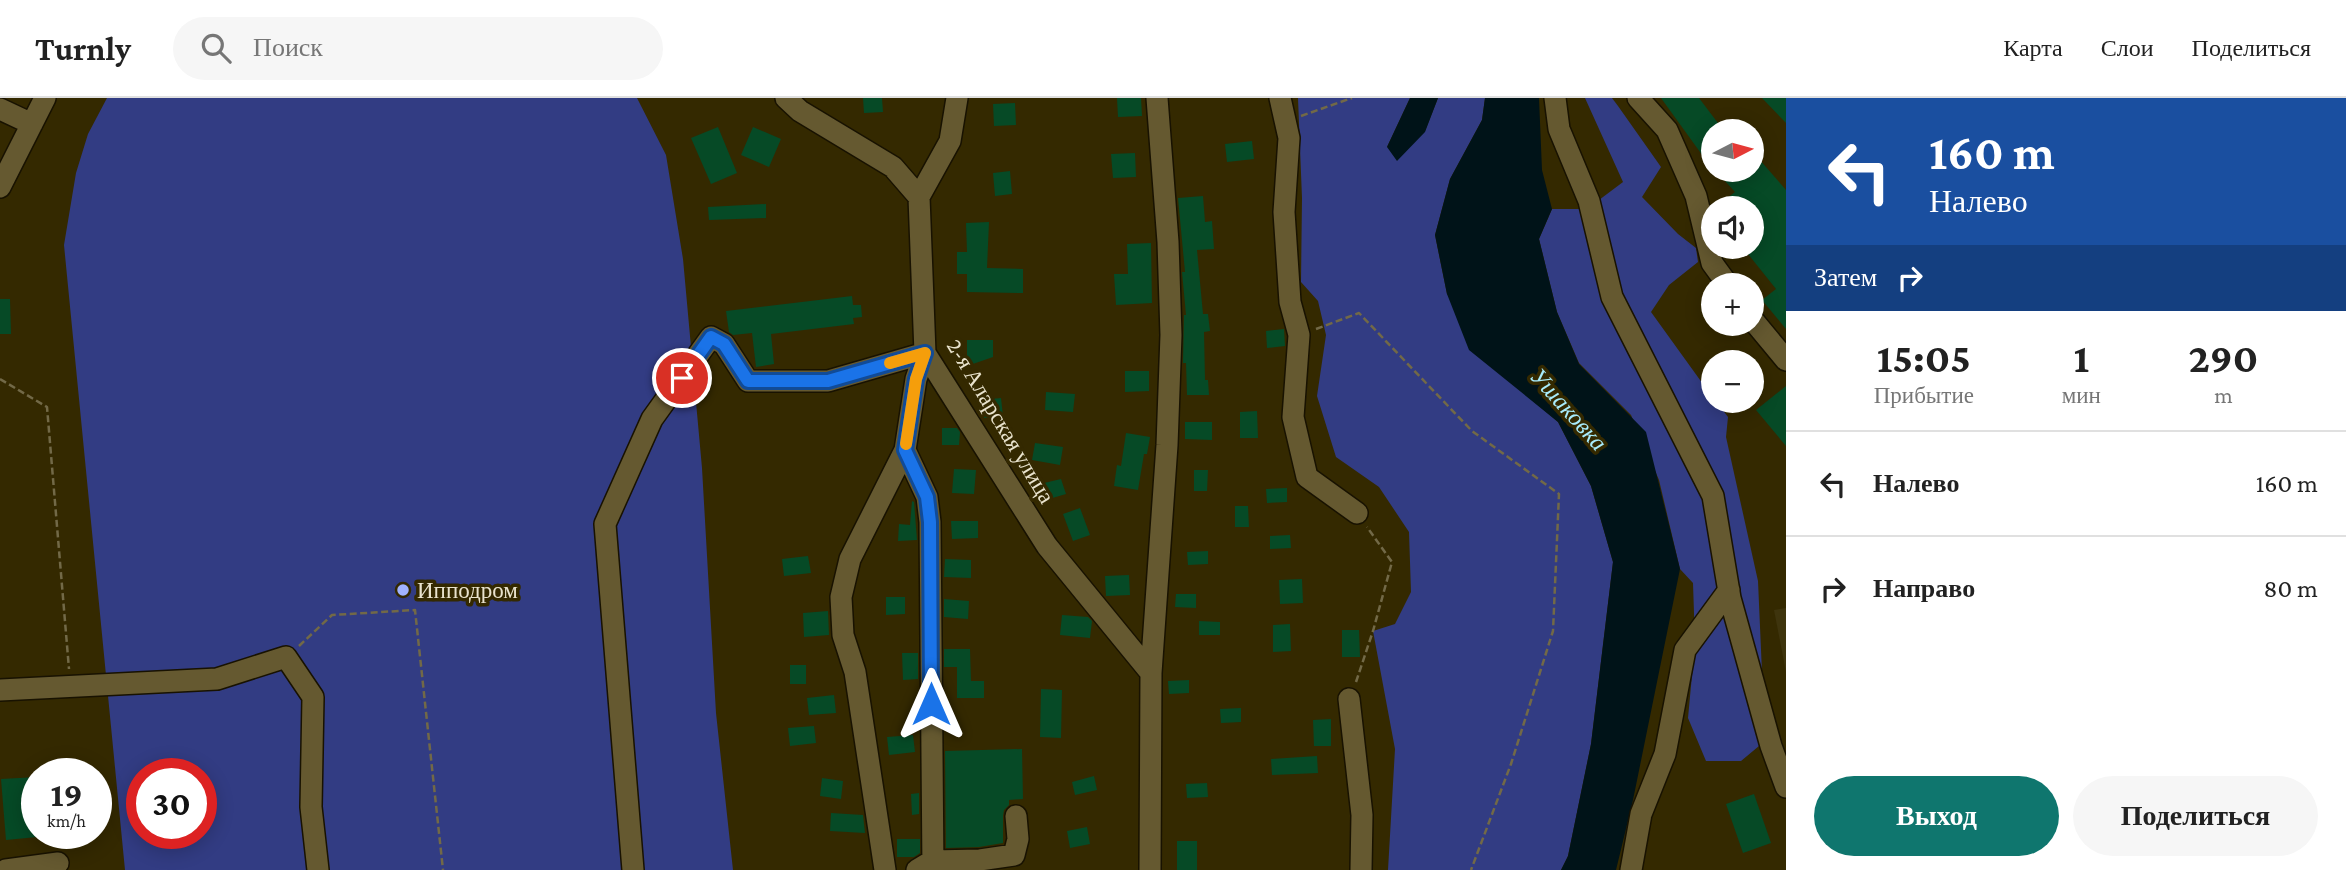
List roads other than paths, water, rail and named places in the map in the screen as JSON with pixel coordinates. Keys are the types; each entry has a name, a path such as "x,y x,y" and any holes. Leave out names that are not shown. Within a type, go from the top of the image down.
{"street":[{"path":"796,102 893,167 919,197 950,141 957,98"},
{"path":"1150,870 1151,673 1167,445 1171,335 1168,242 1157,98"},
{"path":"1280,98 1289,138 1284,212 1290,302 1299,335 1293,417 1307,477 1357,513"},
{"path":"1555,98 1559,129 1589,201 1612,297 1713,496 1729,590 1771,746 1786,787"},
{"path":"1638,98 1667,130 1696,196 1713,263 1720,273"},
{"path":"0,187 32,124 41,99"},
{"path":"0,109 32,124"},
{"name":"2-я Аларская улица","path":"919,197 925,353 1047,546 1151,673"},
{"path":"1764,333 1786,360"},
{"path":"633,870 605,524 652,419 711,337 724,344 748,381 828,381 925,353"},
{"path":"885,870 855,672 843,635 841,597 850,559 905,450 916,379 925,353"},
{"path":"905,450 927,497 930,522 927,867 1014,855 1017,839 1016,816"},
{"path":"1631,870 1642,814 1665,754 1685,650 1729,590"},
{"path":"0,690 217,679 286,657 313,697 311,807 318,870"},
{"path":"1349,699 1362,814 1361,870"},
{"path":"6,870 58,863"}],"water":[{"path":"1410,98 1438,98 1425,132 1397,161 1387,147"},
{"name":"Ушаковка","path":"1485,98 1539,98 1542,170 1552,209 1539,239 1557,312 1579,364 1646,432 1680,569 1616,870 1561,870 1568,856 1591,744 1613,562 1591,486 1558,422 1469,350 1447,294 1435,235 1450,179 1482,120"}],"place":[{"name":"Ипподром","path":"403,590"}]}
